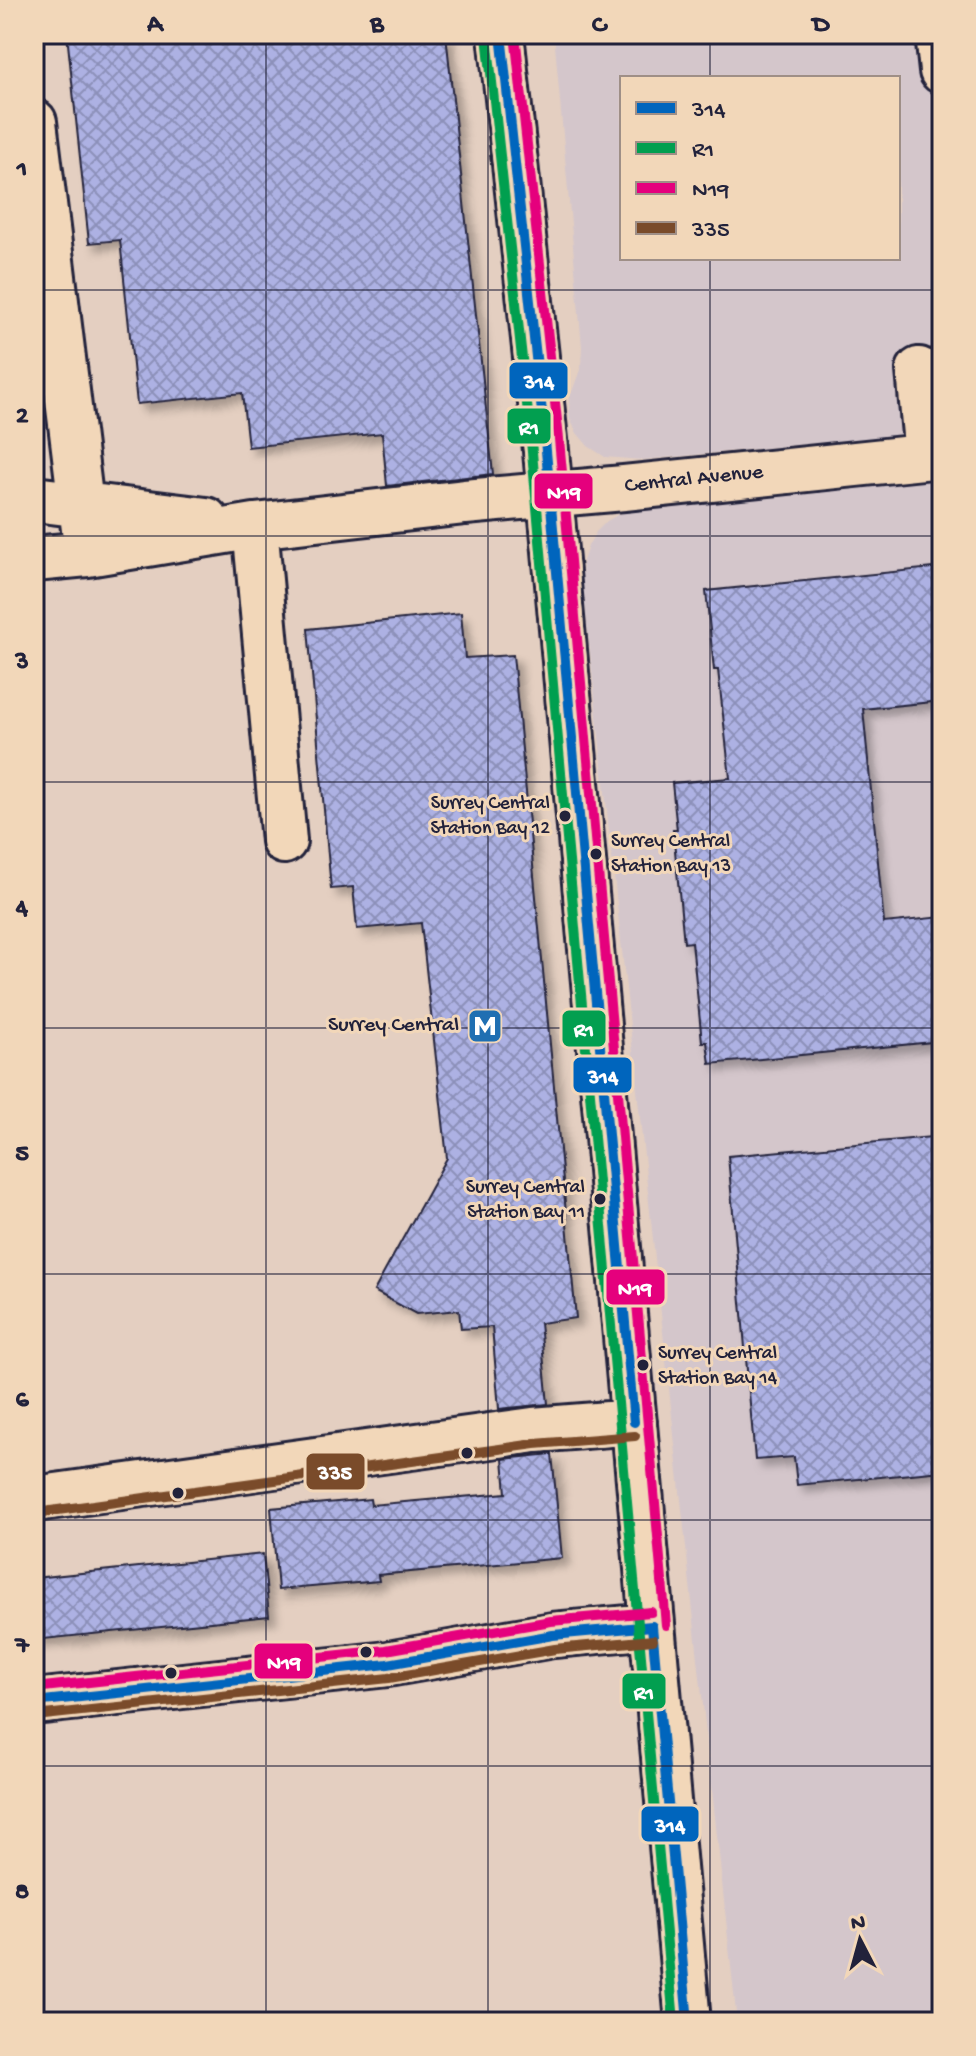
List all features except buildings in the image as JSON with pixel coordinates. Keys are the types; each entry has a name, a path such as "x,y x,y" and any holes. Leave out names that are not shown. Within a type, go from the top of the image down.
{"street":[{"path":"501,34 550,495 688,2022"},
{"path":"938,34 942,71"},
{"path":"34,122 87,554"},
{"path":"919,370 934,455"},
{"name":"Central Avenue","path":"34,559 87,554 255,526 934,455"},
{"name":"Central Avenue","path":"34,499 255,526"},
{"path":"255,526 284,841"},
{"path":"34,1499 533,1430 634,1422"},
{"path":"34,1702 388,1664 553,1635 652,1626"}],"shaded area":[{"path":"554,34 942,34 942,431 642,460 605,457 588,446 570,419 569,400 581,367 582,347"},
{"path":"942,477 942,2022 737,2022 582,578 583,561 596,532 607,521 636,510"}],"transit line":[{"name":"314","path":"501,34 545,440 634,1422"},
{"name":"N19","path":"515,34 559,439 666,1625"},
{"name":"R1","path":"487,36 531,441 674,2022"},
{"name":"335","path":"36,1513 535,1444 635,1436"},
{"name":"N19","path":"34,1688 386,1650 551,1621 651,1612"},
{"name":"314","path":"652,1626 688,2022"},
{"name":"314","path":"34,1702 388,1664 553,1635 652,1626"},
{"name":"335","path":"35,1716 389,1678 555,1649 653,1640"}],"place":[{"name":"Surrey Central Station Bay 12","path":"565,816"},
{"name":"Surrey Central Station Bay 13","path":"596,854"},
{"name":"Surrey Central","path":"485,1026"},
{"name":"Surrey Central Station Bay 11","path":"600,1199"},
{"name":"Surrey Central Station Bay 14","path":"643,1365"}]}
